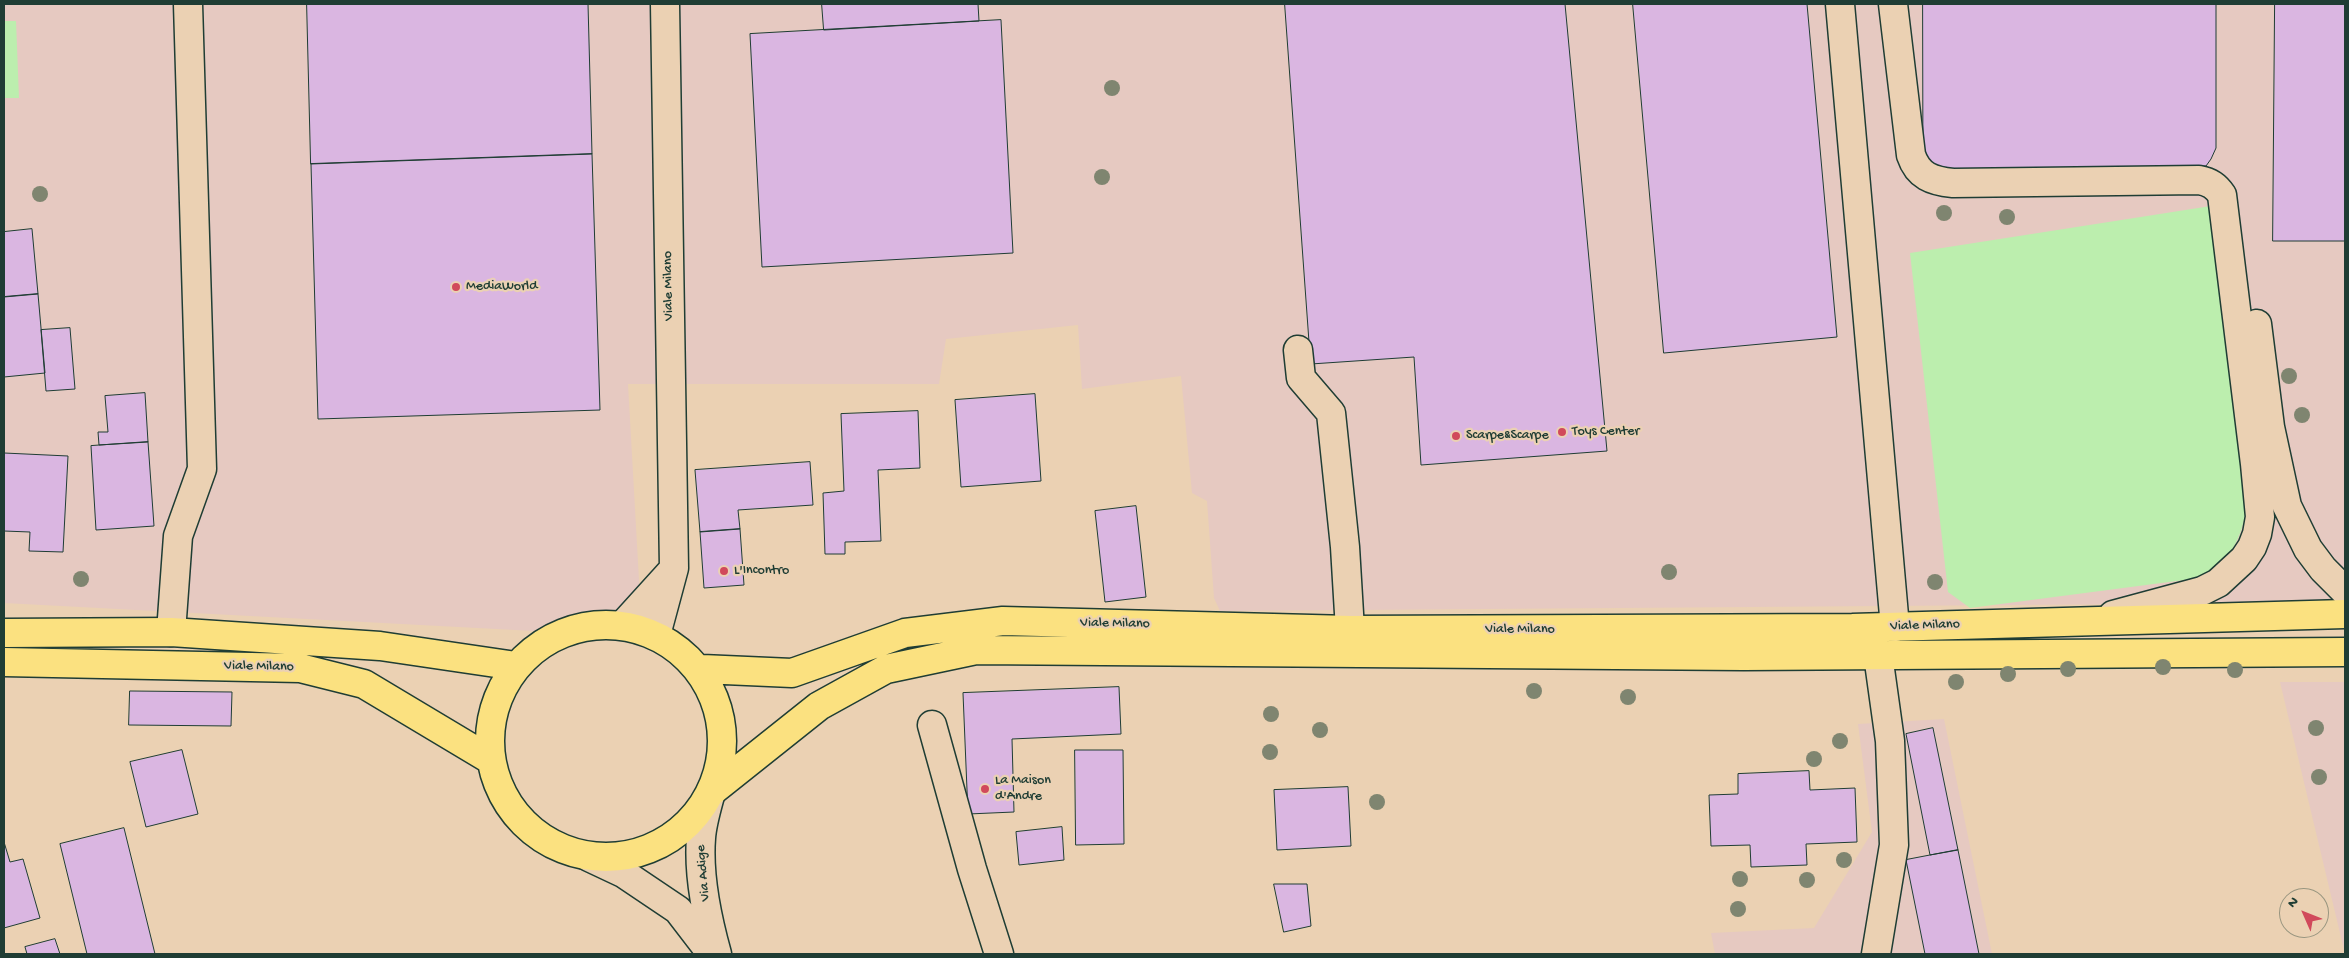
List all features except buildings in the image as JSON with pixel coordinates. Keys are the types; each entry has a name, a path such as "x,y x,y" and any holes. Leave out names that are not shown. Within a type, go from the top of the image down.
{"main road":[{"name":"Viale Milano","path":"702,669 792,673 905,633 1003,621 1350,630 1895,627 2345,614"},
{"path":"623,625 656,635 684,653 702,669 715,698 724,731 722,750 711,792 690,822 660,845 625,856 589,857 554,846 524,824 502,795 490,760 490,727 499,695 516,666 546,640 583,626 623,625"},
{"path":"4,633 171,632 380,646 516,666"},
{"name":"Viale Milano","path":"711,792 819,706 886,669 976,650 1744,656 2345,652"},
{"name":"Viale Milano","path":"4,662 300,668 364,684 490,760"}],"street":[{"path":"171,632 178,536 202,469 188,4"},
{"name":"Viale Milano","path":"656,635 674,568 665,4"},
{"path":"1840,4 1895,627"},
{"path":"1893,4 1911,155 1914,164 1927,178 1953,183 2200,180 2210,182 2218,188 2222,195 2255,464 2260,517 2257,534 2244,560 2218,582 2202,591 2091,621"},
{"path":"2240,185 2270,427 2287,506 2308,549 2323,569 2345,591"},
{"path":"1298,350 1301,378 1332,413 1345,547 1350,630"},
{"path":"623,625 674,568"},
{"path":"1876,954 1894,845 1890,741 1878,655"},
{"path":"932,725 972,869 999,954"},
{"name":"Via Adige","path":"711,792 701,838 703,880 709,927 717,954"},
{"name":"Via Adige","path":"589,857 623,873 678,910 713,954"}],"shaded area":[{"path":"4,4 2345,4 2345,601 1220,611 1214,598 1207,501 1192,493 1181,376 1082,389 1078,325 946,339 939,384 628,384 640,598 572,633 4,603"},
{"path":"2280,682 2345,682 2345,954"},
{"path":"1944,719 1992,954 1715,954 1711,933 1814,928 1872,832 1858,724"}],"green space":[{"path":"4,21 16,21 19,98 4,98"},
{"path":"2211,206 2247,499 2242,526 2233,548 2216,566 2192,579 1970,608 1948,592 1910,253"}],"place":[{"name":"MediaWorld","path":"456,287"},
{"name":"Toys Center","path":"1562,432"},
{"name":"Scarpe&Scarpe","path":"1456,436"},
{"name":"L'Incontro","path":"724,571"},
{"name":"La Maison d'Andre","path":"985,789"}]}
